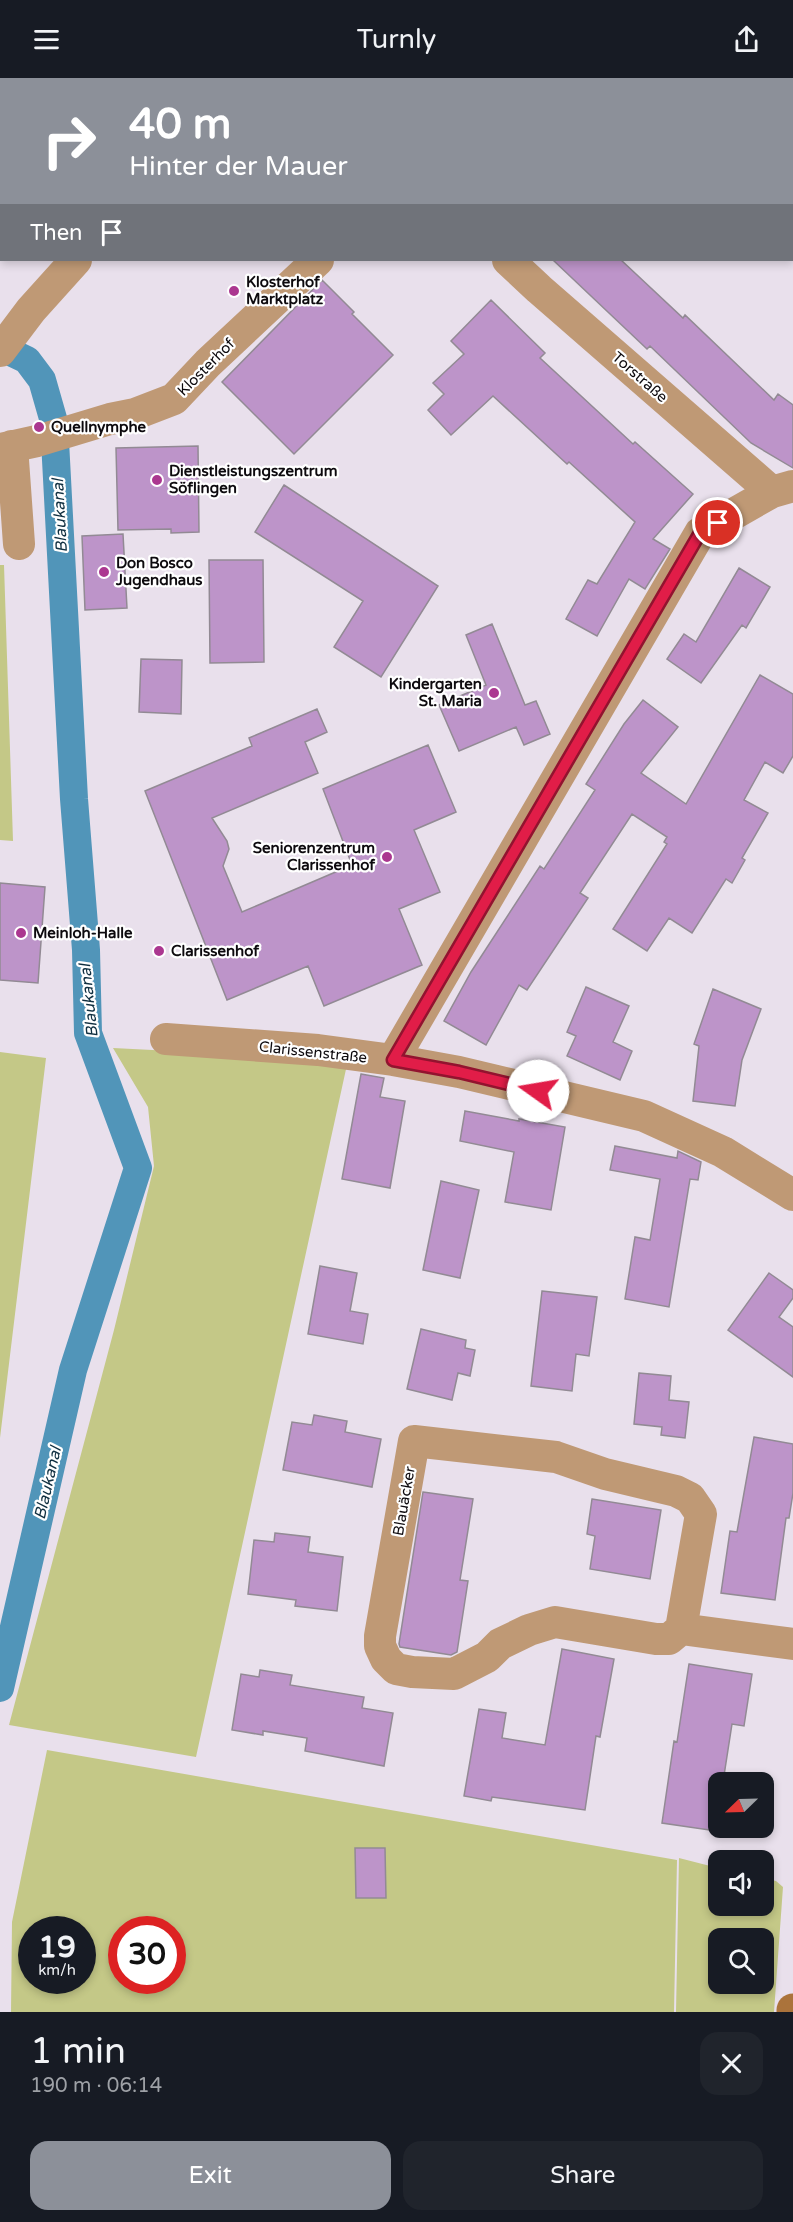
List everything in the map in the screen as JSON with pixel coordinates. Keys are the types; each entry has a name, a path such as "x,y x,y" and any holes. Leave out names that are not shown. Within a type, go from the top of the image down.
{"street":[{"path":"9,341 31,310 75,261"},
{"name":"Klosterhof","path":"16,445 135,414 174,399 208,363 317,261"},
{"name":"Torstraße","path":"509,261 548,297 783,489"},
{"path":"16,445 19,544"},
{"path":"393,1060 700,533 783,489"},
{"name":"Clarissenstraße","path":"166,1040 318,1050 393,1060 459,1072 644,1116 723,1152 793,1195"},
{"name":"Blauäcker","path":"681,1629 701,1514 690,1498 676,1491 605,1474 556,1457 414,1441 380,1636 380,1646 386,1659 396,1669 454,1674 487,1657 500,1644 529,1630 555,1622 656,1639 669,1639 681,1629 793,1644"}],"green space":[{"path":"0,565 4,565 13,841 0,840"},
{"path":"113,1048 348,1060 196,1757 9,1725 114,1330 154,1166 148,1107"},
{"path":"0,1052 46,1058 0,1438"},
{"path":"47,1750 677,1860 674,2012 11,2012 12,1922"},
{"path":"679,1858 708,1865 708,1916 774,1916 774,1880 783,1887 774,2012 676,2012"}],"building":[{"path":"554,261 622,261 683,318 685,315 774,400 778,394 793,405 793,468 751,443 650,346 647,349"},
{"path":"322,280 393,355 294,454 222,382"},
{"path":"491,300 545,353 540,358 633,444 635,442 693,494 653,539 670,549 645,589 629,579 597,636 566,619 588,580 597,584 635,522 493,396 451,435 428,410 444,394 433,383 464,354 451,341"},
{"name":"Dienstleistungszentrum Söflingen","path":"198,446 199,532 171,533 171,529 118,530 116,448"},
{"path":"284,485 438,586 381,677 334,647 363,601 255,532"},
{"name":"Don Bosco Jugendhaus","path":"123,534 127,608 85,610 82,536"},
{"path":"209,560 263,560 264,662 210,663"},
{"path":"739,568 770,587 746,628 742,625 701,683 667,659 684,634 696,642"},
{"name":"Kindergarten St. Maria","path":"492,624 525,705 536,701 550,734 524,745 516,727 459,751 439,705 486,685 466,635"},
{"path":"141,659 182,660 181,714 139,712"},
{"path":"760,675 793,694 793,756 783,773 765,762 744,800 768,813 742,858 745,860 732,883 726,879 692,933 669,918 647,951 613,929 667,844 664,842 667,837 632,814 580,893 588,898 527,990 519,985 486,1045 444,1021 471,972 540,866 544,869 595,790 586,784 624,724 643,700 678,727 641,773 686,804"},
{"name":"Seniorenzentrum Clarissenhof","path":"317,709 327,732 305,742 318,773 212,818 227,841 229,849 223,866 242,912 352,865 323,789 428,745 456,812 414,830 440,892 399,909 422,965 324,1006 308,966 227,1000 145,791 252,746 249,738"},
{"name":"Meinloh-Halle","path":"0,883 45,887 38,983 0,980"},
{"path":"586,987 629,1006 613,1042 632,1051 620,1080 567,1056 576,1036 567,1032"},
{"path":"713,989 761,1009 742,1060 735,1106 693,1101 699,1046 694,1044"},
{"path":"361,1074 384,1078 380,1097 405,1101 390,1188 342,1179"},
{"path":"465,1111 565,1127 551,1210 505,1202 514,1152 460,1141"},
{"path":"615,1146 677,1158 678,1151 701,1162 698,1180 690,1179 669,1307 625,1299 635,1237 650,1240 660,1179 610,1170"},
{"path":"441,1181 479,1190 460,1278 423,1270"},
{"path":"320,1266 357,1273 350,1311 368,1314 363,1344 308,1334"},
{"path":"769,1273 793,1290 793,1298 779,1317 793,1327 793,1377 728,1330"},
{"path":"542,1291 597,1297 589,1356 576,1354 572,1391 531,1386"},
{"path":"421,1329 466,1340 465,1348 475,1350 470,1376 458,1373 452,1400 407,1389"},
{"path":"639,1373 671,1376 669,1400 689,1402 685,1438 661,1435 662,1427 634,1424"},
{"path":"314,1415 347,1421 345,1432 381,1439 372,1487 283,1470 292,1422 312,1425"},
{"path":"754,1437 793,1444 793,1493 789,1518 786,1518 775,1600 721,1593 730,1531 737,1532"},
{"path":"423,1492 473,1499 460,1580 468,1581 457,1652 451,1655 400,1647 399,1644"},
{"path":"592,1499 661,1510 650,1579 590,1569 595,1536 587,1534"},
{"path":"275,1533 310,1537 308,1552 343,1557 337,1611 295,1606 296,1600 248,1594 254,1540 274,1542"},
{"path":"562,1649 614,1659 600,1737 596,1736 585,1810 492,1797 491,1801 464,1796 479,1709 506,1713 502,1738 545,1745"},
{"path":"689,1664 752,1674 744,1726 732,1724 725,1772 708,1772 708,1830 662,1823 674,1741 677,1742"},
{"path":"260,1670 292,1675 290,1685 364,1697 362,1708 393,1713 384,1766 305,1751 307,1738 263,1731 263,1735 232,1730 241,1674 259,1677"},
{"path":"355,1848 385,1848 386,1898 356,1898"}],"waterway":[{"name":"Blaukanal","path":"0,347 27,360 42,380 54,422 74,799 86,950 88,1033 138,1168 73,1370 0,1688"}],"place":[{"name":"Klosterhof Marktplatz","path":"234,291"},
{"name":"Quellnymphe","path":"39,427"},
{"name":"Dienstleistungszentrum Söflingen","path":"157,480"},
{"name":"Don Bosco Jugendhaus","path":"104,572"},
{"name":"Kindergarten St. Maria","path":"494,693"},
{"name":"Seniorenzentrum Clarissenhof","path":"387,857"},
{"name":"Meinloh-Halle","path":"21,933"},
{"name":"Clarissenhof","path":"159,951"}],"route":[{"path":"538,1091 459,1072 393,1060 700,533 718,523"}]}
